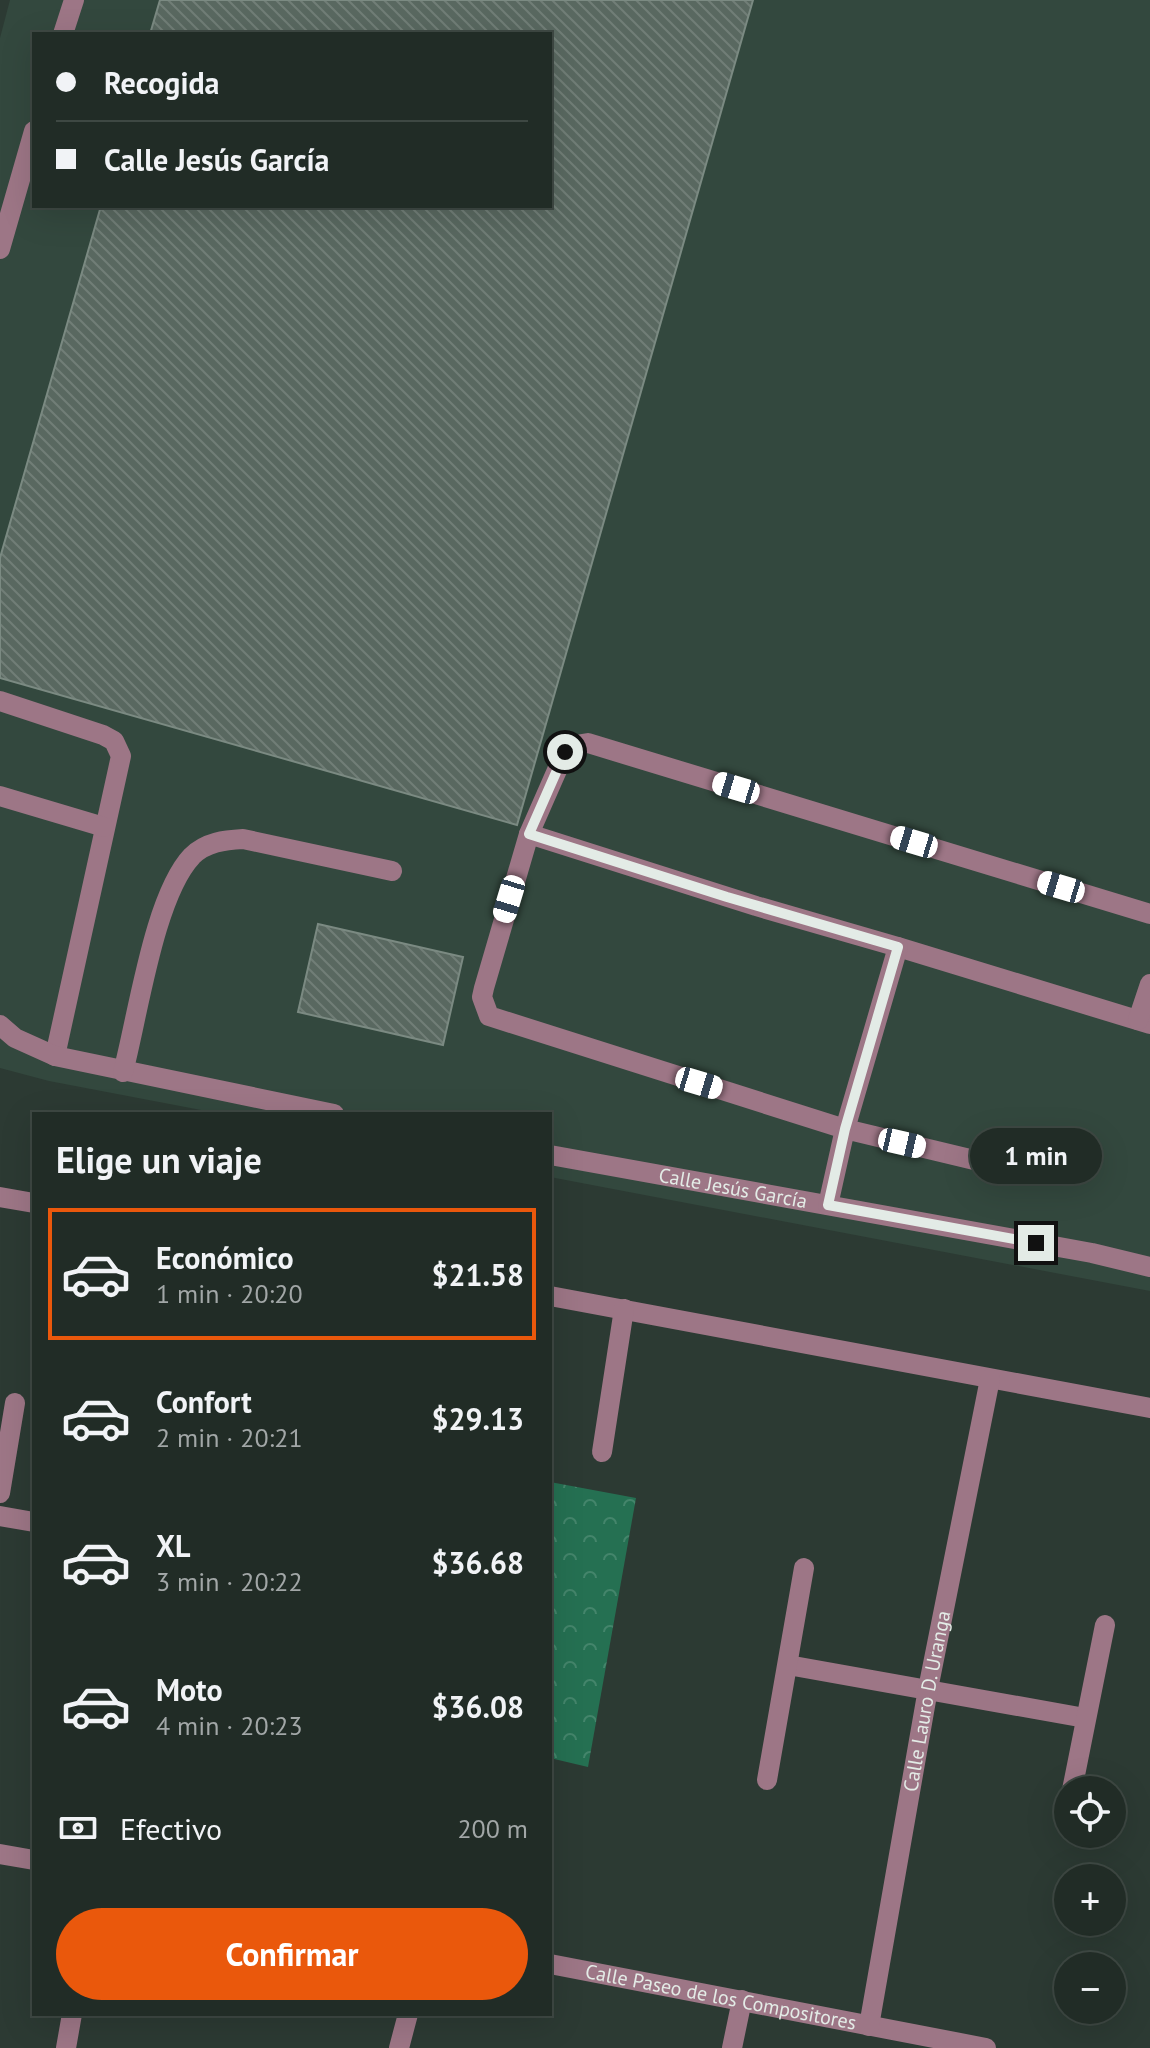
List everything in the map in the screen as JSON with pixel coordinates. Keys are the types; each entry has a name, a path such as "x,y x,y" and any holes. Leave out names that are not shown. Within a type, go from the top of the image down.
{"street":[{"path":"64,32 74,0"},
{"path":"0,249 32,138"},
{"path":"0,701 114,741 119,747 120,765 55,1056"},
{"path":"1016,1170 845,1129 489,1016 482,997 529,834 565,752 576,745 588,743 1150,914"},
{"path":"0,796 104,827"},
{"path":"529,834 1144,1022 1150,984"},
{"path":"123,1072 159,923 177,878 193,854 219,840 243,839 392,871"},
{"path":"828,1205 845,1129 898,947"},
{"path":"0,1025 15,1038 55,1056 324,1112"},
{"name":"Calle Jesús García","path":"552,1155 1092,1253 1150,1267"},
{"path":"0,1197 32,1203"},
{"path":"552,1296 1150,1408"},
{"path":"602,1452 624,1309"},
{"name":"Calle Lauro D. Uranga","path":"869,2026 928,1689 990,1379"},
{"path":"0,1493 15,1403"},
{"path":"0,1516 32,1522"},
{"path":"767,1780 804,1568"},
{"path":"1075,1776 1105,1625"},
{"path":"788,1665 1085,1718"},
{"path":"0,1854 32,1860"},
{"name":"Calle Paseo de los Compositores","path":"552,1964 986,2048"},
{"path":"732,2048 742,2000"},
{"path":"66,2048 72,2016"},
{"path":"399,2048 407,2016"}],"shaded area":[{"path":"10,0 1150,0 1150,1291 552,1177 552,1112 212,1112 49,1081 0,1068 0,38"}],"green space":[{"path":"552,1482 636,1498 588,1767 552,1758"}],"building":[{"path":"160,0 753,0 517,825 0,678 0,558 100,208 552,208 552,32 151,32"},
{"path":"318,924 463,957 443,1045 298,1012"}],"route":[{"path":"565,752 529,834 582,853 898,947 845,1129 828,1205 1036,1243"}]}
